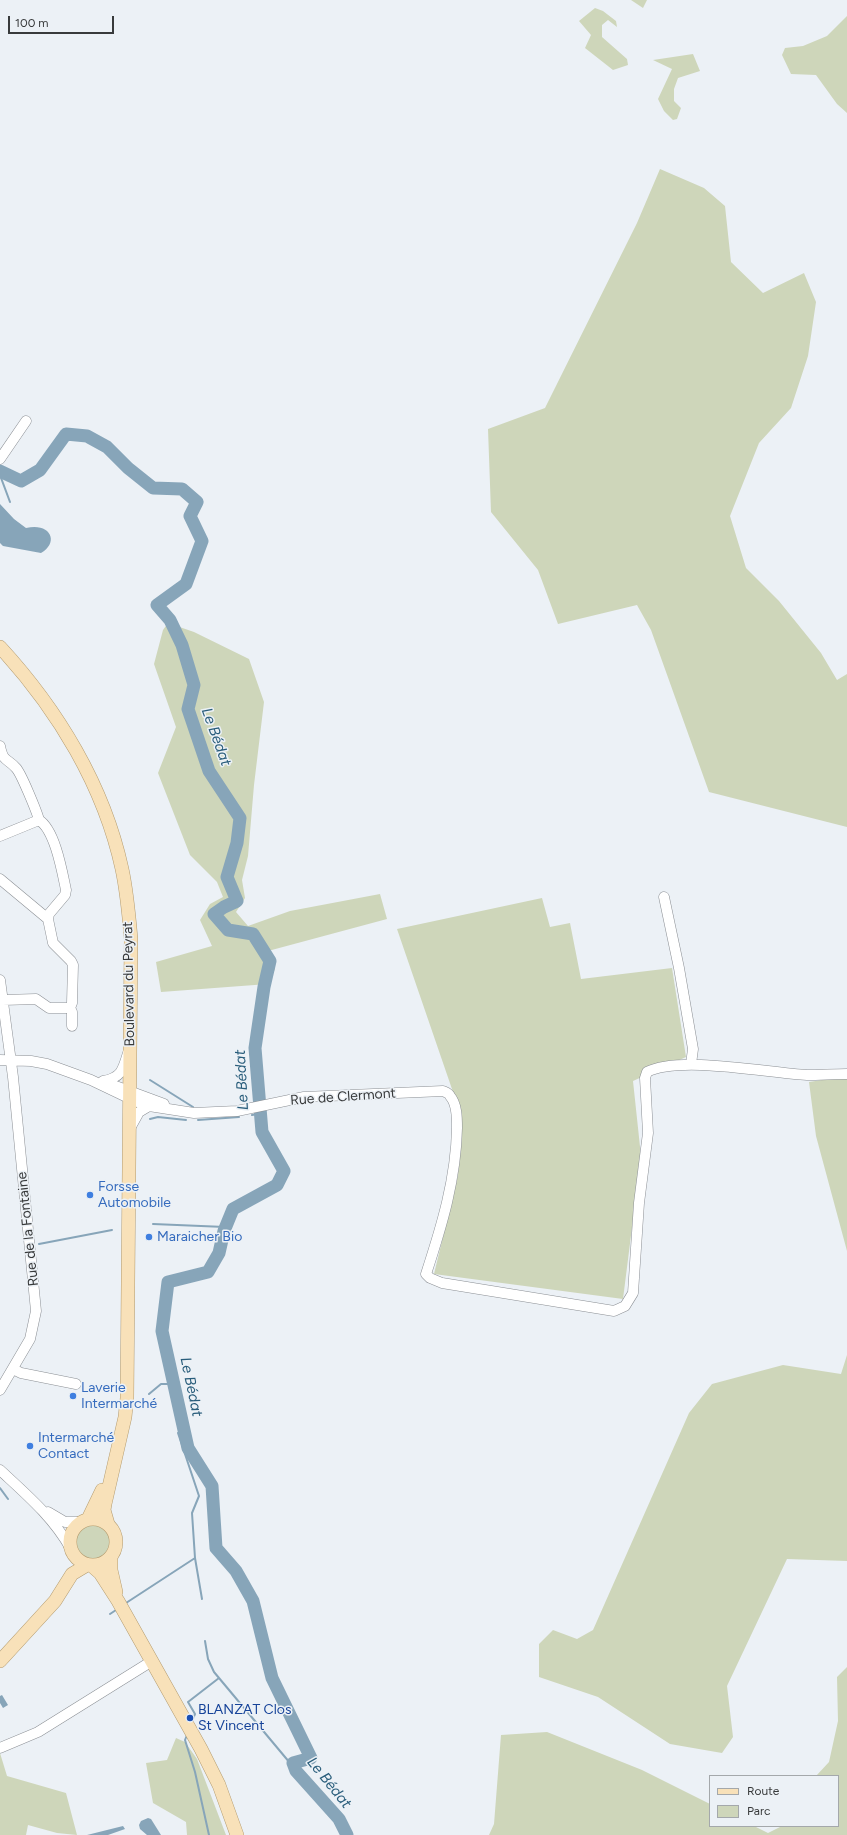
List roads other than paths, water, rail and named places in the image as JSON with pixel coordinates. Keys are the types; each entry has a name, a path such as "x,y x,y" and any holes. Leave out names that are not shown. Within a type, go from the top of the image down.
{"main road":[{"name":"Boulevard du Peyrat","path":"0,647 43,698 85,766 111,830 122,868 129,916 131,939 126,1356 127,1398 125,1417 104,1510 108,1524"},
{"name":"Boulevard du Peyrat","path":"85,1520 93,1511 104,1483 119,1415 126,1356"},
{"path":"32,1628 51,1599 65,1571 71,1551 70,1543 73,1531 85,1520 99,1519 108,1524 116,1538 116,1548 111,1558 111,1570 118,1601"},
{"path":"71,1551 78,1560 90,1565 100,1573 118,1601 208,1762 237,1835"},
{"path":"0,1661 32,1628 55,1601 72,1574 90,1565 99,1565 111,1558"}],"street":[{"path":"0,459 26,421"},
{"path":"0,746 4,764 16,768 38,820 45,824 57,854 66,890 65,895 49,914 48,919 52,943 71,960 73,965 72,1002 70,1008 72,1012 72,1026"},
{"path":"0,836 38,820"},
{"path":"0,879 48,919"},
{"path":"664,898 679,968 693,1049 691,1064 808,1075 847,1074"},
{"name":"Rue de la Fontaine","path":"0,980 3,1000 5,1060 30,1241 36,1311 30,1339 0,1390"},
{"path":"3,1000 36,1000 50,1008 70,1008"},
{"path":"95,1080 114,1079 120,1073 130,1045"},
{"path":"5,1060 31,1061 47,1064 95,1080 129,1095 179,1110"},
{"name":"Rue de Clermont","path":"129,1095 149,1106 179,1110 218,1112 254,1108 304,1097 443,1091 450,1095 455,1105 457,1117 456,1161 453,1182 444,1216 426,1274 430,1278 442,1283 614,1311 625,1306 633,1293 639,1203 648,1133 645,1078 647,1072 653,1068 691,1064"},
{"path":"129,1130 139,1112 149,1106"},
{"path":"13,1369 21,1373 76,1384"},
{"path":"0,1470 42,1509 62,1533 71,1551"},
{"path":"42,1509 65,1522 85,1520"},
{"path":"0,1748 38,1732 152,1661"}],"water":[{"path":"0,504 14,519 26,528 34,527 46,530 50,534 51,539 47,549 41,553 3,546 0,543"},
{"path":"2,1695 8,1705 3,1708 0,1703 0,1696"},
{"path":"148,1818 151,1819 161,1835 147,1835 140,1829 139,1825 141,1821"},
{"path":"123,1826 125,1829 108,1835 87,1835"}],"waterway":[{"name":"Le Bédat","path":"0,471 21,481 40,470 66,434 87,436 107,447 128,468 153,488 182,489 197,502 190,516 202,541 186,584 157,605 170,620 182,645 194,685 188,709 209,771 240,818 237,843 227,877 237,901 214,914 228,930 253,934 270,961 264,987 255,1048 262,1132 284,1171 277,1185 233,1209 224,1231 219,1253 208,1272 168,1282 162,1331 188,1448 212,1486 216,1548 236,1571 253,1601 272,1678 311,1758 293,1763 296,1771 339,1819 347,1835"},
{"path":"0,475 10,502"},
{"path":"150,1080 193,1107"},
{"name":"Le Bédat","path":"252,1115 258,1114 257,1109"},
{"path":"150,1119 158,1117 186,1120"},
{"path":"198,1120 239,1117"},
{"path":"153,1224 225,1227"},
{"path":"39,1244 112,1230"},
{"path":"149,1394 161,1384 174,1384"},
{"path":"178,1433 199,1496 192,1513 195,1558 202,1599"},
{"path":"0,1488 8,1499"},
{"path":"126,1603 195,1558"},
{"path":"110,1614 116,1610"},
{"path":"205,1641 208,1659 214,1672 295,1769"},
{"path":"192,1721 195,1714 188,1702 219,1678"},
{"path":"187,1735 185,1740 195,1772 209,1835"}],"place":[{"name":"Forsse Automobile","path":"90,1195"},
{"name":"Maraicher Bio","path":"149,1237"},
{"name":"Laverie Intermarché","path":"73,1396"},
{"name":"Intermarché Contact","path":"30,1446"},
{"name":"BLANZAT Clos St Vincent","path":"190,1718"}]}
